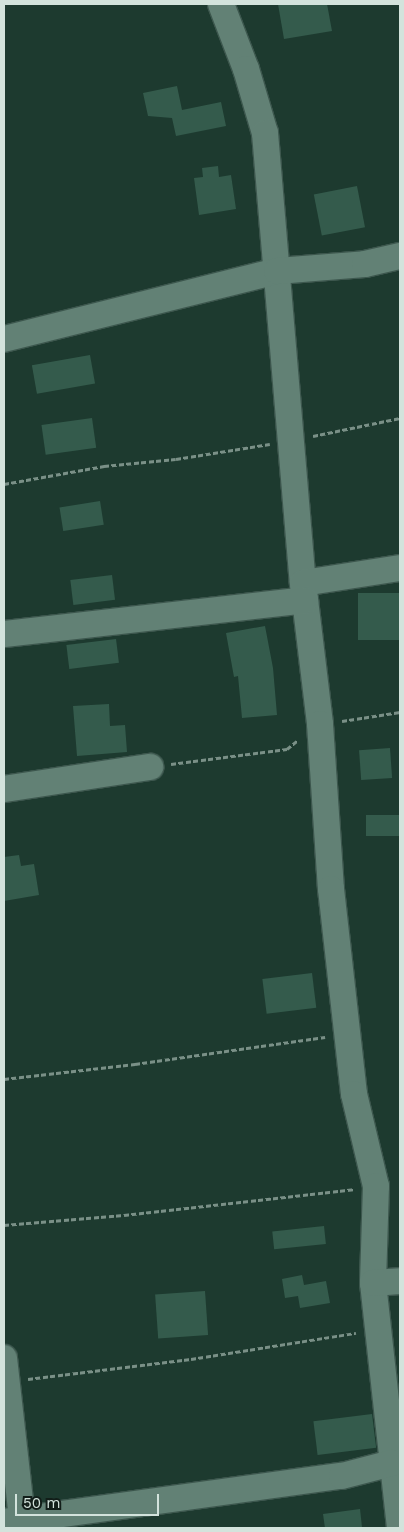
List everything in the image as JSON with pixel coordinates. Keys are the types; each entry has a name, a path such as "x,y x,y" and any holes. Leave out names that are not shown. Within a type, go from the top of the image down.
{"street":[{"path":"221,4 246,69 264,133 304,591 320,724 331,889 354,1094 376,1186 373,1283 400,1528"},
{"path":"4,339 277,271 355,265 400,256"},
{"path":"4,634 304,591 400,568"},
{"path":"4,789 150,767"},
{"path":"373,1283 400,1281"},
{"path":"6,1370 16,1523 342,1476 392,1463"}],"path":[{"path":"4,484 104,466 176,459 292,441 400,418"},
{"path":"150,767 287,749 320,724 400,712"},
{"path":"4,1079 348,1036"},
{"path":"4,1225 172,1210 376,1186"},
{"path":"6,1370 191,1359 325,1339 377,1328"}],"building":[{"path":"278,4 327,4 332,31 284,39"},
{"path":"177,86 182,110 221,102 226,126 176,136 172,118 148,116 143,93"},
{"path":"218,166 219,177 231,175 236,209 199,215 194,178 203,177 202,168"},
{"path":"357,186 365,227 322,236 314,194"},
{"path":"90,355 95,384 37,394 32,365"},
{"path":"92,418 96,448 46,455 41,425"},
{"path":"100,501 104,525 63,531 60,507"},
{"path":"112,575 115,600 73,605 70,580"},
{"path":"358,593 400,593 400,640 358,640"},
{"path":"265,626 273,668 277,715 242,718 238,676 234,677 226,633"},
{"path":"116,639 119,663 69,669 66,645"},
{"path":"109,704 110,726 125,725 127,752 77,756 73,706"},
{"path":"390,748 392,778 361,780 359,750"},
{"path":"366,815 400,815 400,836 366,836"},
{"path":"19,855 21,866 34,864 39,895 4,901 4,857"},
{"path":"312,973 316,1008 267,1014 262,979"},
{"path":"324,1226 326,1244 274,1249 272,1231"},
{"path":"302,1275 304,1285 326,1281 330,1303 300,1308 298,1296 285,1298 282,1279"},
{"path":"205,1291 208,1335 158,1338 155,1294"},
{"path":"372,1414 376,1448 318,1455 313,1421"},
{"path":"360,1509 362,1527 325,1528 323,1514"}]}
